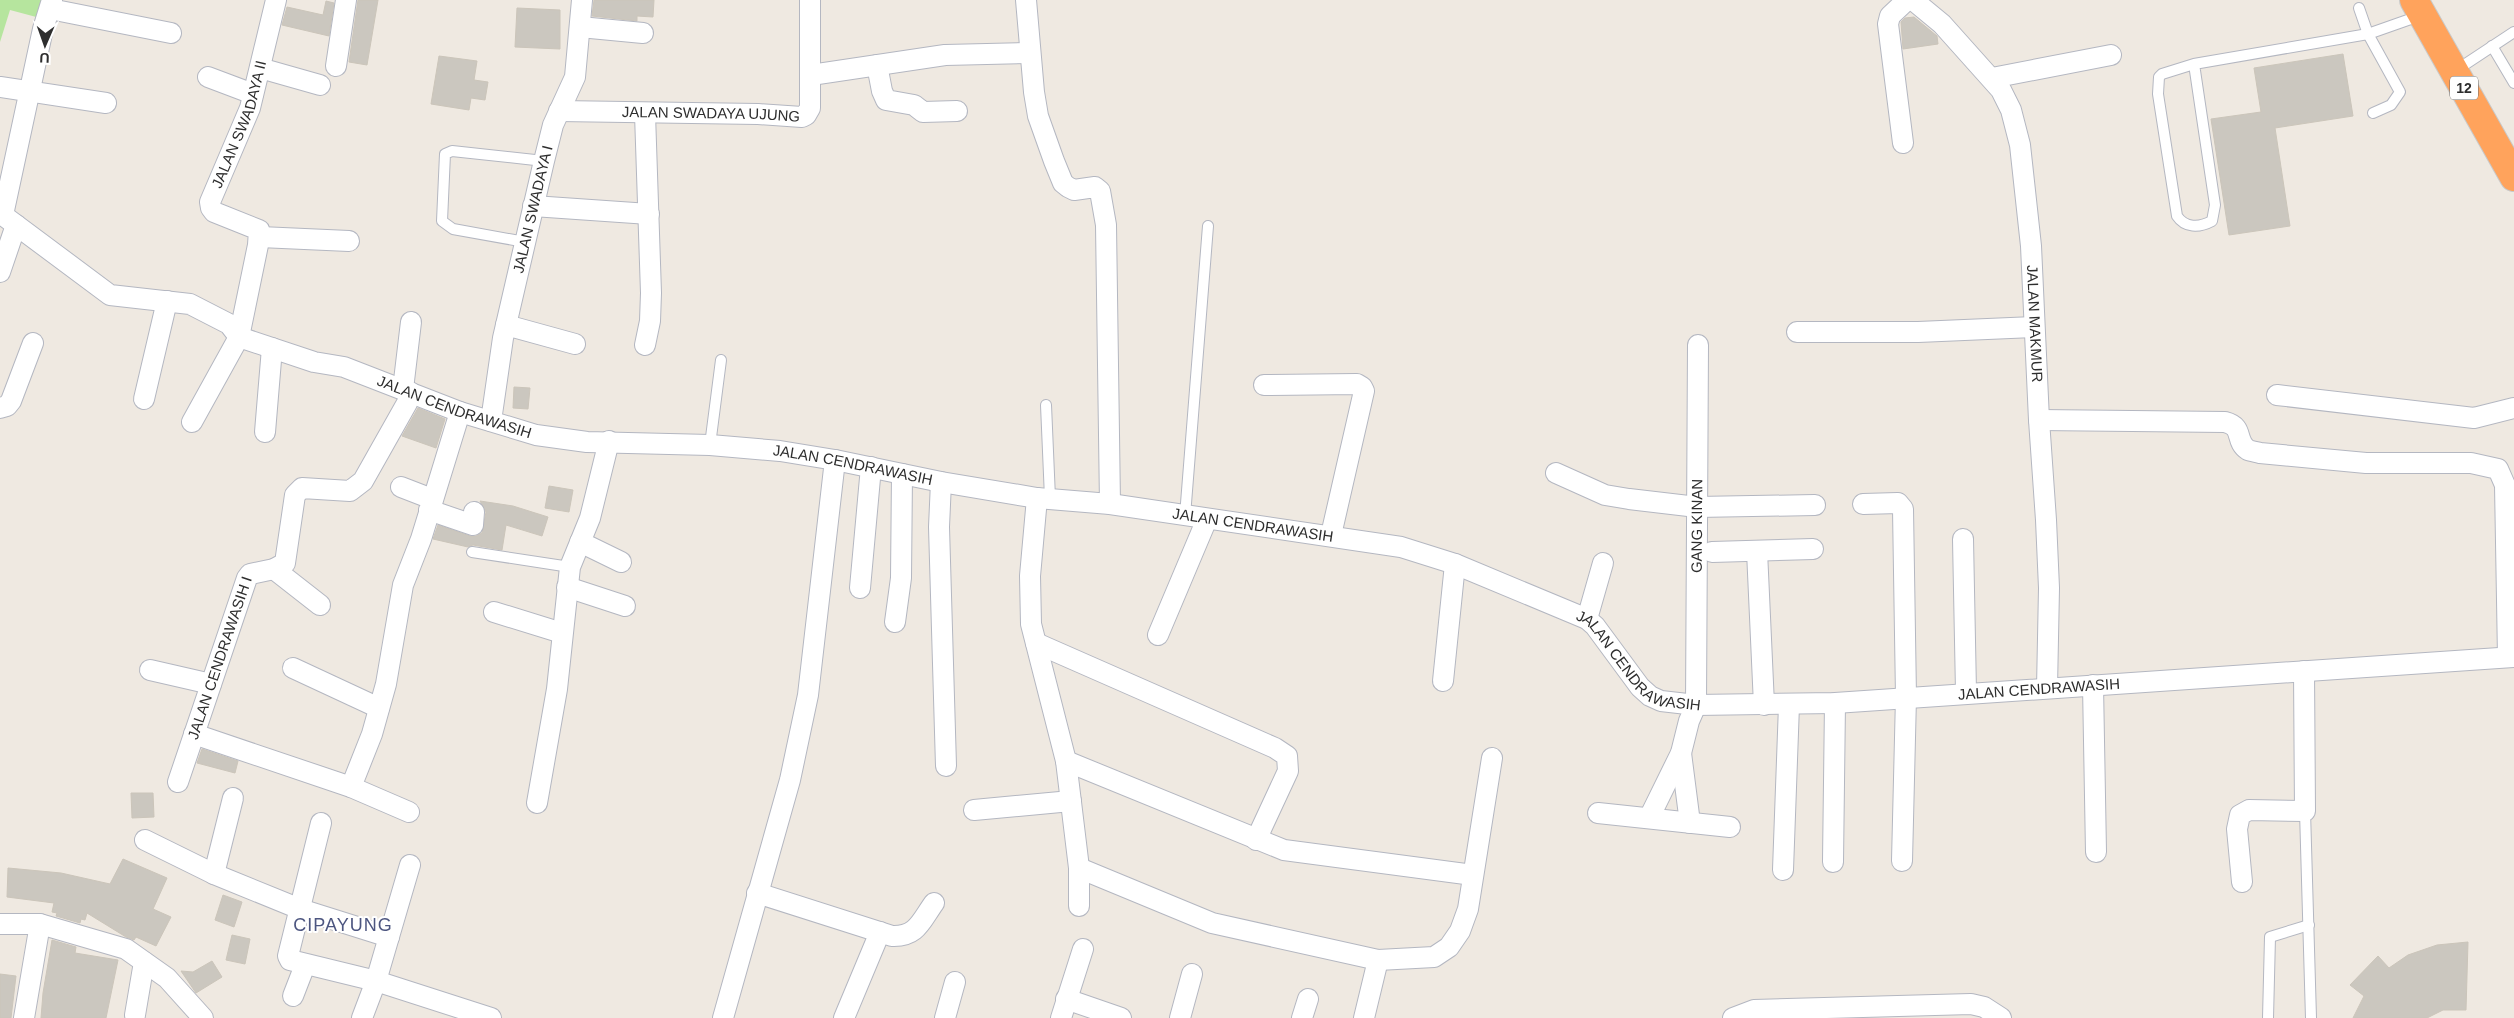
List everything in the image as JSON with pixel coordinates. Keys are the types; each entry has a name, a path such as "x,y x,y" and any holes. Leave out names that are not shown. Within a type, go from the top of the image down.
{"highway":[{"name":"12","path":"2419,7 2514,176"}],"street":[{"name":"JALAN SWADAYA II","path":"260,237 258,230 214,212 210,202 253,94 276,0"},
{"path":"336,66 346,0"},
{"name":"JALAN SWADAYA I","path":"491,421 506,326 533,206 553,125 575,77 582,0"},
{"name":"JALAN SWADAYA UJUNG","path":"560,111 645,114 758,114 802,118 810,108 810,0"},
{"path":"1026,0 1029,53 1038,116 1063,183 1074,190 1096,187 1100,191 1106,225 1110,504"},
{"path":"1903,143 1888,24 1890,16 1906,0"},
{"name":"JALAN MAKMUR","path":"1913,0 1942,24 1992,78 2011,110 2020,145 2031,246 2038,420 2049,588 2047,688"},
{"path":"0,272 6,218 43,29 51,4 170,33"},
{"path":"580,27 643,33"},
{"path":"811,75 945,55 1029,53"},
{"path":"1992,78 2111,55"},
{"path":"877,65 882,91 886,100 914,105 923,112 957,111"},
{"path":"260,68 320,85"},
{"path":"208,77 253,94"},
{"path":"0,87 106,103"},
{"path":"645,114 651,292 650,322 645,345"},
{"path":"533,206 648,214"},
{"name":"JALAN CENDRAWASIH","path":"6,218 110,295 190,304 229,324 240,337 314,362 344,367 460,412 557,439 710,445 835,460 941,482 1044,498 1110,504 1206,519 1331,535 1401,547 1455,564 1587,619 1595,626 1640,687 1650,696 1661,701 1696,705 1835,703 1966,692 2511,657"},
{"path":"192,422 240,337 260,237 349,241"},
{"path":"144,399 167,300"},
{"path":"407,391 411,322"},
{"path":"506,326 575,344"},
{"path":"1797,332 1918,332 2034,327"},
{"path":"0,408 7,406 11,401 33,343"},
{"name":"GANG KINAN","path":"1682,753 1689,721 1696,705 1698,345"},
{"path":"264,432 272,348"},
{"path":"1264,385 1357,384 1364,391 1331,535"},
{"name":"JALAN CENDRAWASIH I","path":"178,782 247,578 250,574 274,569 285,563 295,495 299,489 350,491 355,489 363,481 407,403 407,391"},
{"path":"2277,394 2474,418 2514,408"},
{"path":"351,787 372,734 386,684 403,585 421,539 460,412"},
{"path":"2038,420 2225,422 2233,424 2237,429 2241,442 2247,449 2260,454 2366,463 2472,463 2498,469 2505,485 2511,657"},
{"path":"537,802 557,689 568,577 590,518 609,441"},
{"path":"723,1018 756,893 790,780 808,695 835,460"},
{"path":"860,588 871,467"},
{"path":"895,622 901,578 902,474"},
{"path":"1556,474 1605,494 1697,506 1815,505"},
{"path":"941,482 939,528 946,766"},
{"path":"401,486 430,505 473,525 474,512"},
{"path":"1044,498 1030,576 1031,624 1066,760 1078,868 1079,906"},
{"path":"1863,504 1898,503 1903,509 1906,697 1902,861"},
{"path":"1158,635 1206,519"},
{"path":"1963,539 1966,692"},
{"path":"580,542 621,562"},
{"path":"1712,552 1813,549"},
{"path":"1758,551 1764,705"},
{"path":"1587,619 1603,563"},
{"path":"1443,681 1455,564"},
{"path":"274,569 320,605"},
{"path":"568,577 625,606"},
{"path":"494,612 562,632"},
{"path":"1036,643 1275,748 1288,756 1288,771 1256,840"},
{"path":"294,668 379,708"},
{"path":"150,670 212,684"},
{"path":"2242,882 2237,829 2240,815 2249,810 2304,811 2304,671"},
{"path":"2093,685 2096,852"},
{"path":"1833,862 1835,703"},
{"path":"1784,870 1789,705"},
{"path":"194,734 351,787 409,812"},
{"path":"1649,818 1682,753"},
{"path":"1682,753 1690,823"},
{"path":"1078,868 1212,923 1378,960 1434,957 1449,947 1460,932 1465,917 1492,758"},
{"path":"1066,760 1284,850 1473,876"},
{"path":"214,874 233,798"},
{"path":"974,810 1071,801"},
{"path":"1598,813 1730,827"},
{"path":"321,823 288,956 290,960 376,981 491,1018"},
{"path":"145,840 214,874 300,909 389,936"},
{"path":"362,1018 376,981 410,865"},
{"path":"756,893 892,936 906,936 914,930 934,903"},
{"path":"0,924 40,924 126,949 167,978 202,1018"},
{"path":"24,1018 40,924"},
{"path":"844,1018 880,932"},
{"path":"1083,948 1064,1009 1121,1018"},
{"path":"1364,1018 1378,960"},
{"path":"140,1017 144,962"},
{"path":"293,996 305,965"},
{"path":"1180,1018 1192,974"},
{"path":"945,1018 955,982"},
{"path":"1302,1018 1308,998"},
{"path":"1733,1018 1754,1010 1971,1004 1984,1007 2001,1018"}],"lane":[{"path":"2194,64 2215,205 2212,221 2193,226 2182,223 2177,216 2158,83 2162,74 2194,64 2368,34 2419,7"},
{"path":"2359,8 2368,34 2400,92 2391,105 2373,113"},
{"path":"2455,71 2514,32"},
{"path":"2492,46 2514,83"},
{"path":"525,242 453,229 442,221 445,154 452,151 544,161"},
{"path":"1185,516 1208,226"},
{"path":"710,445 722,360"},
{"path":"1044,498 1046,405"},
{"path":"472,552 568,577"},
{"path":"2304,811 2311,1018"},
{"path":"2268,1018 2270,937 2309,925"}],"green space":[{"path":"0,0 45,0 40,18 10,10 0,42"}],"building":[{"path":"358,0 378,0 367,65 349,62"},
{"path":"594,0 654,0 653,17 637,16 637,21 592,16"},
{"path":"326,1 334,3 329,36 282,25 287,7 323,15"},
{"path":"517,8 560,10 560,49 515,47"},
{"path":"1914,17 1937,36 1938,44 1903,49 1901,22 1905,18"},
{"path":"2343,54 2353,116 2275,128 2290,226 2229,235 2211,119 2261,112 2254,68"},
{"path":"439,56 477,61 474,80 488,82 485,100 471,98 469,110 431,104"},
{"path":"514,387 530,388 528,409 513,408"},
{"path":"418,408 445,419 436,448 402,436"},
{"path":"549,486 573,490 569,512 545,508"},
{"path":"480,501 513,506 548,517 542,536 506,525 502,550 473,545 468,547 433,539 438,525 470,536 482,533 486,512"},
{"path":"202,749 238,761 235,773 197,763"},
{"path":"131,793 153,793 154,817 132,818"},
{"path":"123,859 167,878 153,909 171,917 156,946 136,937 134,940 126,937 87,913 85,920 81,919 80,923 56,916 57,913 52,912 54,903 7,897 8,868 61,873 110,884"},
{"path":"223,895 242,902 234,927 215,920"},
{"path":"232,935 250,939 245,964 226,960"},
{"path":"52,940 76,947 75,953 118,960 106,1018 41,1018 43,993"},
{"path":"2468,942 2466,1010 2443,1010 2427,1018 2353,1018 2364,996 2350,985 2378,956 2389,968 2408,955 2437,945"},
{"path":"212,961 222,977 196,993 181,971 193,972"},
{"path":"0,974 16,976 11,1018 0,1018"}],"district":[{"name":"CIPAYUNG","path":"343,925"}]}
